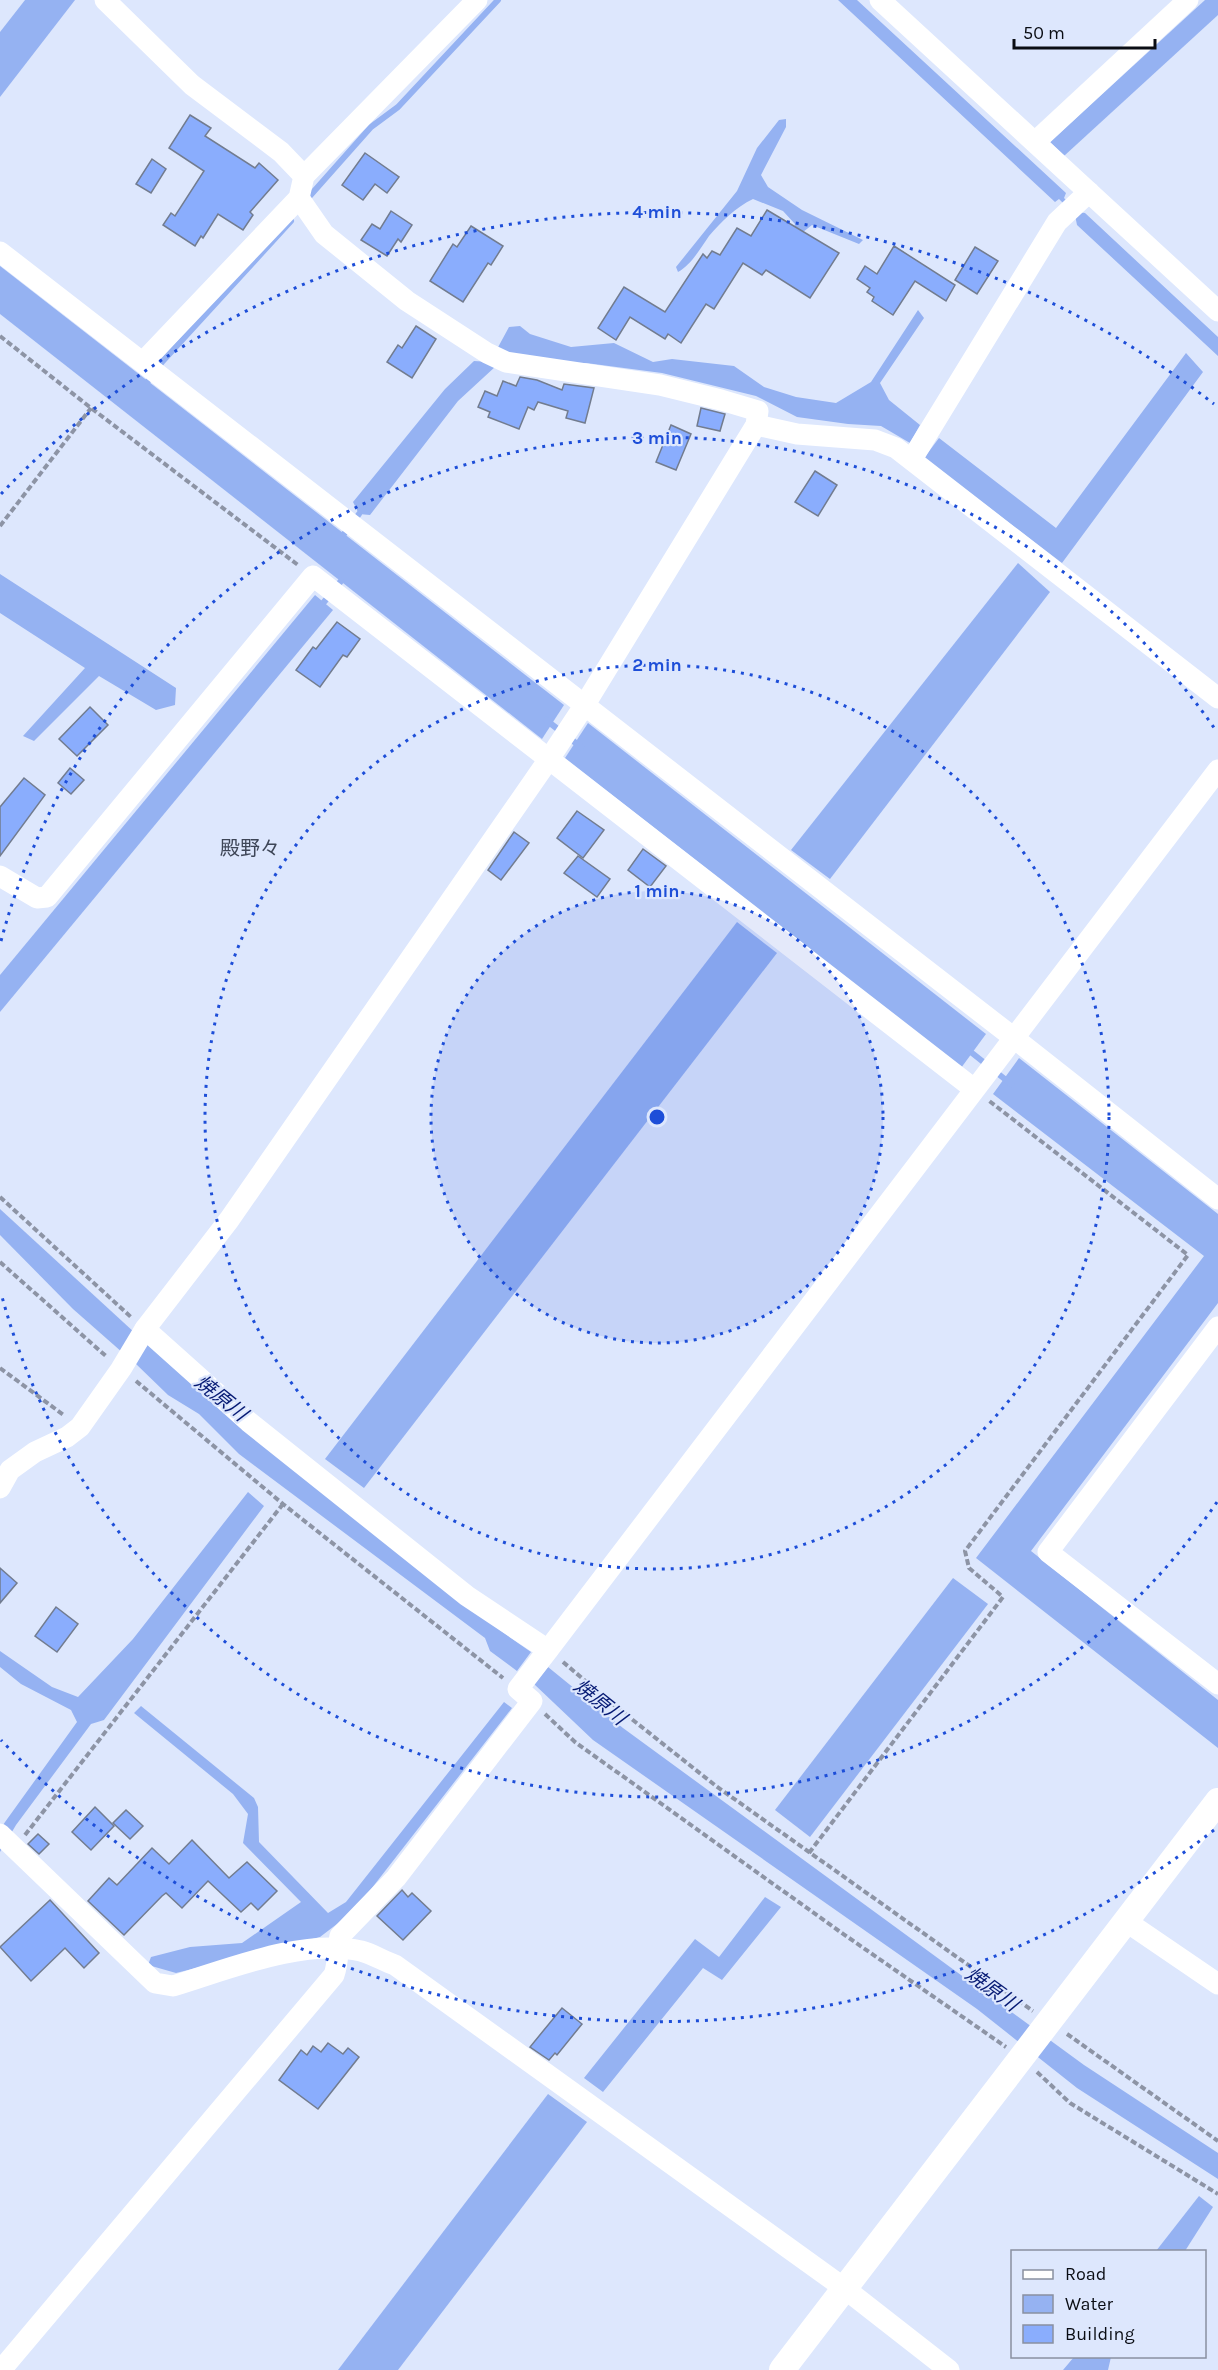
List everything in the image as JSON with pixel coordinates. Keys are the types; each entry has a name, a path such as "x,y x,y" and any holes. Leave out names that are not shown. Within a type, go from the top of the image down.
{"street":[{"path":"0,1488 10,1470 35,1452 67,1437 80,1427 121,1369 145,1329 229,1220 584,706 756,425 758,411 660,385 506,362 487,353 407,301 324,234 303,205 303,176 281,152 192,84 105,0"},
{"path":"303,176 477,0"},
{"path":"880,0 1035,142 1083,197 1218,311"},
{"path":"1035,142 1188,0"},
{"path":"919,447 1057,222 1083,197"},
{"path":"152,369 303,205"},
{"path":"0,252 1218,1199"},
{"path":"756,425 797,434 875,440 896,448 919,447 1218,698"},
{"path":"0,876 37,898 47,897 326,586 975,1087"},
{"path":"3,2361 334,1975 339,1961 337,1949 340,1936 396,1878 524,1689 545,1653 1218,770"},
{"path":"1218,1328 1048,1552 1218,1684"},
{"path":"145,1329 249,1422 466,1596 545,1653"},
{"path":"782,2370 1023,2059 1218,1801"},
{"path":"9,1842 155,1983 173,1986 281,1954 318,1947 362,1951 395,1965 844,2289 949,2370"},
{"path":"1127,1922 1218,1984"}],"path":[{"path":"0,336 326,586"},
{"path":"0,526 91,408"},
{"path":"808,1853 1004,1597 969,1568 964,1551 1188,1255 975,1087"},
{"path":"0,1197 145,1329"},
{"path":"0,1262 121,1369 283,1504 524,1689 576,1742 839,1931 1023,2059 1070,2103 1218,2194"},
{"path":"0,1368 80,1427"},
{"path":"9,1842 283,1504"},
{"path":"545,1653 716,1786 808,1853 904,1917 995,1985 1218,2141"}],"water":[{"path":"25,0 75,0 0,97 0,32"},
{"path":"838,0 857,0 1066,193 1064,198 1078,212 1085,213 1218,337 1218,356 1077,225 1075,215 1059,199 1055,202"},
{"path":"1205,0 1218,0 1218,15 1064,156 1050,142"},
{"path":"786,119 786,127 761,175 768,187 802,210 863,240 859,244 812,225 789,243 795,224 783,211 753,199 724,220 691,261 678,272 676,267 737,191 757,148 779,120"},
{"path":"0,266 564,705 542,739 0,314"},
{"path":"918,310 924,318 880,383 889,400 920,425 910,443 881,426 797,417 756,396 662,373 586,363 496,366 458,401 370,515 359,514 353,502 445,389 474,361 490,362 509,327 520,326 530,334 571,347 614,343 653,362 672,359 734,366 764,387 796,397 836,403 871,382"},
{"path":"1186,353 1203,372 1062,563 924,458 939,438 1056,528"},
{"path":"1018,563 1050,592 830,879 791,850"},
{"path":"0,574 176,688 175,705 156,710 99,676 34,741 23,736 85,668 0,613"},
{"path":"315,595 333,610 0,1012 0,975"},
{"path":"588,723 986,1034 961,1068 565,758"},
{"path":"737,922 777,953 364,1488 325,1459"},
{"path":"1019,1058 1218,1214 1218,1303 1031,1551 1218,1700 1218,1748 976,1558 1204,1256 993,1094"},
{"path":"0,1209 135,1333 123,1353 73,1309 0,1235"},
{"path":"148,1344 205,1396 294,1470 439,1584 531,1652 517,1671 490,1651 485,1638 239,1454 199,1414 168,1395 135,1363"},
{"path":"248,1492 264,1506 104,1720 91,1724 16,1825 0,1852 0,1829 77,1722 71,1710 21,1684 0,1667 0,1651 52,1687 78,1697 133,1639"},
{"path":"953,1578 988,1604 810,1837 775,1810"},
{"path":"548,1667 623,1728 1084,2065 1218,2153 1218,2179 1077,2088 977,2009 593,1740 534,1684"},
{"path":"504,1702 512,1708 354,1911 320,1937 176,1973 148,1965 151,1957 190,1947 242,1943 301,1902 243,1843 248,1814 233,1794 134,1713 141,1706 254,1798 258,1807 259,1842 328,1913 346,1902"},
{"path":"765,1897 781,1907 722,1980 703,1968 603,2092 584,2078 695,1939 719,1957"},
{"path":"548,2094 587,2122 398,2370 338,2370"},
{"path":"1199,2196 1213,2207 1186,2250 1157,2250"},
{"path":"1073,2358 1111,2358 1108,2370 1063,2370"}],"building":[{"path":"190,115 211,128 205,136 255,168 259,163 278,180 250,212 253,215 243,230 218,214 203,238 201,236 195,246 163,225 171,213 175,216 204,171 169,148"},
{"path":"365,153 399,177 387,193 375,184 363,200 342,185"},
{"path":"152,159 166,169 151,193 136,184"},
{"path":"767,210 839,253 810,298 766,270 762,275 743,263 714,309 706,304 681,343 668,334 665,339 630,317 616,340 598,328 624,287 665,312 703,254 707,258 712,251 720,255 737,228 751,236"},
{"path":"391,211 412,225 401,242 398,239 387,256 361,240 372,224 380,229"},
{"path":"471,226 503,246 491,265 488,263 463,302 430,281 453,244 457,247"},
{"path":"894,246 955,285 946,301 915,281 893,315 872,301 874,297 867,292 870,288 857,279 865,266 877,274"},
{"path":"975,247 998,261 977,294 955,280"},
{"path":"416,326 436,339 412,378 387,362 398,345 402,348"},
{"path":"520,377 537,380 562,390 564,384 594,388 585,423 566,418 568,411 538,402 534,410 528,407 519,429 488,417 490,412 478,407 485,391 497,396 503,381 516,386"},
{"path":"701,408 725,414 720,431 697,426"},
{"path":"671,425 691,434 676,470 656,462"},
{"path":"815,471 837,485 818,516 795,502"},
{"path":"337,622 360,639 347,657 343,655 320,687 296,670 313,647 316,649"},
{"path":"90,707 108,725 77,756 59,739"},
{"path":"70,768 84,780 71,794 58,783"},
{"path":"24,778 45,795 0,856 0,807"},
{"path":"577,811 604,830 583,858 557,838"},
{"path":"514,832 529,843 501,880 488,870"},
{"path":"643,849 666,866 650,887 628,870"},
{"path":"578,856 610,879 597,897 564,873"},
{"path":"0,1568 17,1583 0,1603"},
{"path":"56,1607 78,1624 57,1652 35,1636"},
{"path":"95,1807 114,1826 91,1850 72,1832"},
{"path":"126,1810 143,1826 130,1839 113,1823"},
{"path":"38,1834 49,1844 39,1854 28,1844"},
{"path":"192,1840 229,1878 247,1862 277,1891 258,1910 251,1903 241,1912 208,1881 182,1908 166,1893 124,1935 88,1901 109,1878 117,1885 152,1848 169,1864"},
{"path":"402,1890 408,1897 412,1893 431,1911 403,1940 377,1916"},
{"path":"50,1900 99,1953 84,1968 65,1948 31,1981 0,1947"},
{"path":"562,2008 582,2024 557,2055 555,2053 549,2060 530,2047"},
{"path":"328,2043 343,2054 348,2048 359,2057 318,2109 279,2080 301,2050 307,2055 313,2046 321,2052"}],"waterway":[{"path":"308,198 371,127 398,107 498,0"},
{"path":"148,381 162,362 291,221"},
{"path":"344,534 359,514"},
{"path":"324,602 341,581"},
{"path":"546,720 581,747"},
{"path":"967,1049 1011,1084"}],"district":[{"name":"殿野々","path":"250,848"}],"water label":[{"name":"焼原川","path":"221,1398"},
{"name":"焼原川","path":"600,1702"},
{"name":"焼原川","path":"992,1989"}]}
